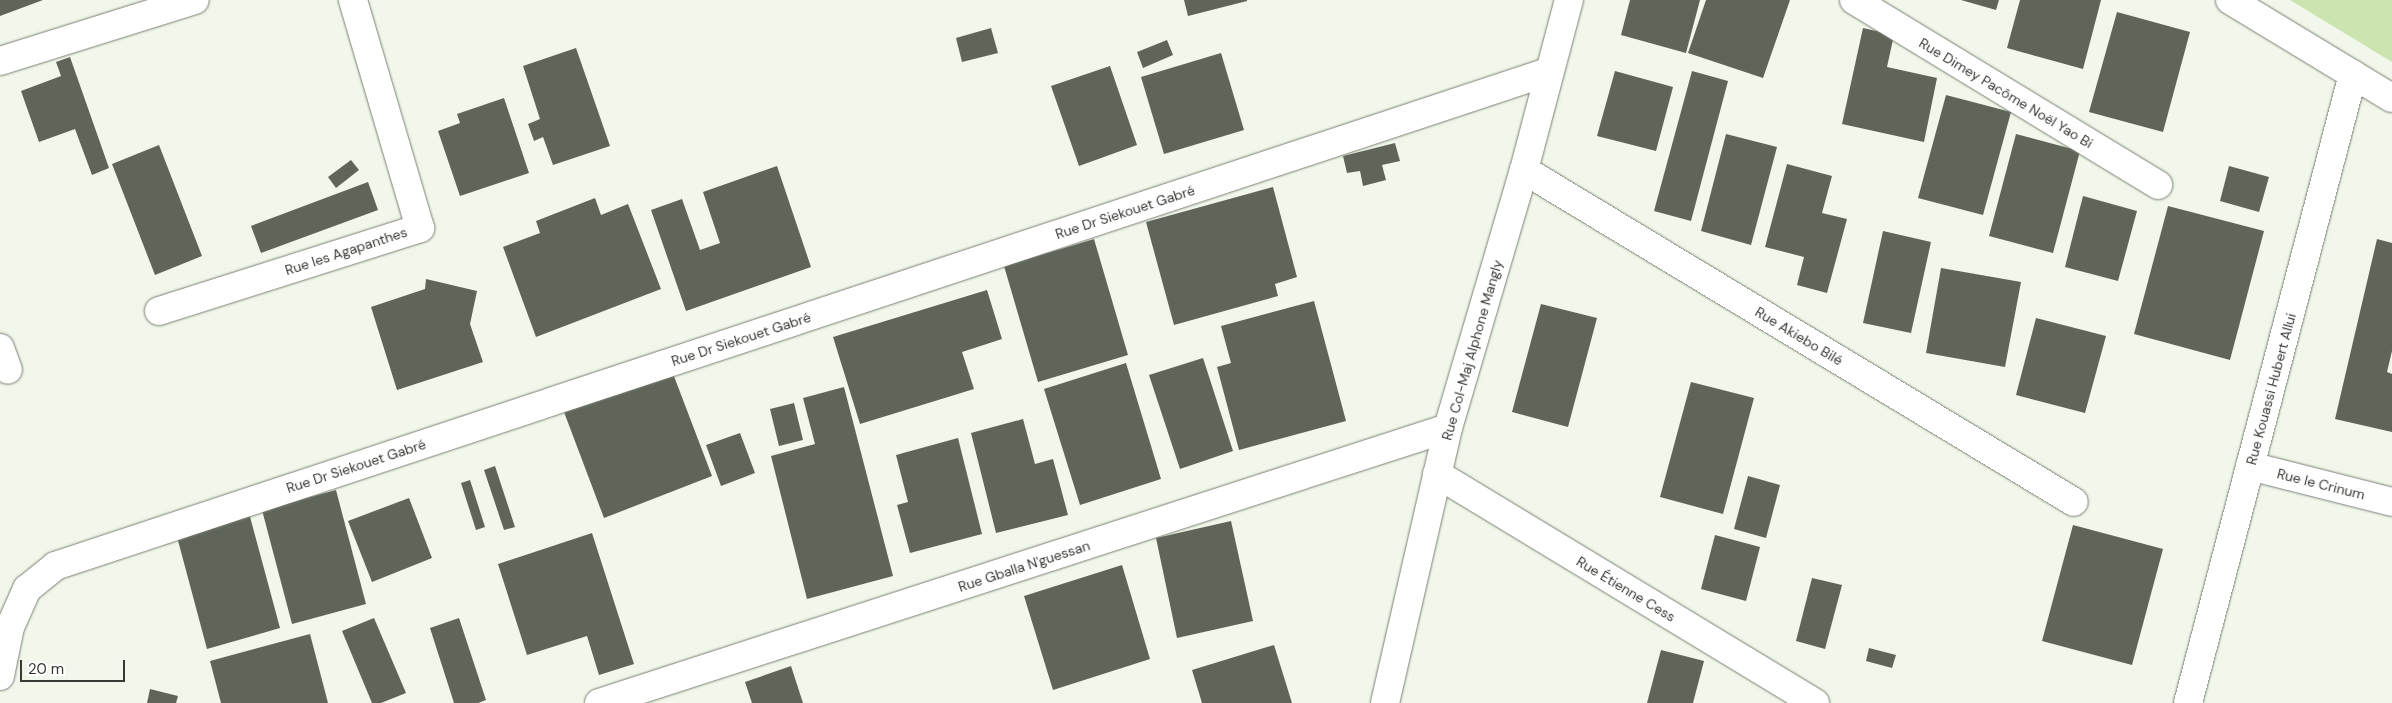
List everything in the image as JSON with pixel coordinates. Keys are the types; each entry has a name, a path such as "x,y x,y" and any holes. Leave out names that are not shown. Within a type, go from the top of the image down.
{"street":[{"path":"0,61 195,0"},
{"name":"Rue les Agapanthes","path":"159,311 420,228 353,0"},
{"name":"Rue Col-Maj Alphone Mangly","path":"1386,703 1448,428 1524,170 1548,72 1569,0"},
{"name":"Rue Dimey Pacôme Noël Yao Bi","path":"1854,0 2158,185"},
{"path":"2230,0 2392,98"},
{"name":"Rue Dr Siekouet Gabré","path":"0,676 10,628 28,588 55,566 1548,72"},
{"name":"Rue Kouassi Hubert Allui","path":"2188,703 2353,74"},
{"name":"Rue Akiebo Bilé","path":"1524,170 2074,502"},
{"name":"Rue Gballa N'guessan","path":"599,703 1448,428"},
{"name":"Rue le Crinum","path":"2250,466 2392,502"},
{"name":"Rue Étienne Cess","path":"1437,474 1815,703"}],"green space":[{"path":"2290,0 2392,0 2392,62"}],"building":[{"path":"0,0 43,0 0,16"},
{"path":"1184,0 1247,0 1247,1 1188,16"},
{"path":"1630,0 1700,0 1686,53 1621,35"},
{"path":"1706,0 1790,0 1763,78 1688,53"},
{"path":"1961,0 1999,0 1996,10"},
{"path":"2020,0 2101,0 2083,69 2007,48"},
{"path":"2117,12 2190,32 2163,132 2089,112"},
{"path":"991,28 998,53 962,62 956,38"},
{"path":"1863,28 1894,35 1887,67 1937,78 1924,142 1842,124"},
{"path":"1167,40 1173,55 1143,68 1137,52"},
{"path":"576,48 610,146 553,165 543,137 534,141 528,124 540,119 523,66"},
{"path":"1221,53 1244,130 1164,154 1141,77"},
{"path":"70,57 109,168 92,175 75,129 39,142 21,91 61,76 56,62"},
{"path":"1110,66 1137,145 1079,166 1051,86"},
{"path":"1615,71 1673,87 1656,151 1597,136"},
{"path":"1692,71 1728,81 1691,221 1654,211"},
{"path":"1946,95 2011,112 1983,215 1918,198"},
{"path":"504,98 529,173 460,196 438,131 460,123 457,114"},
{"path":"1726,134 1777,147 1751,245 1701,231"},
{"path":"2016,134 2080,151 2053,253 1989,236"},
{"path":"1395,143 1400,161 1382,165 1386,180 1363,186 1360,171 1347,173 1343,156"},
{"path":"159,145 202,256 155,275 112,164"},
{"path":"351,160 359,170 336,188 328,177"},
{"path":"1787,164 1832,176 1822,213 1847,219 1827,293 1797,285 1804,257 1765,247"},
{"path":"777,166 811,267 686,311 651,210 682,199 700,250 720,243 703,192"},
{"path":"2229,166 2269,177 2259,212 2220,201"},
{"path":"368,182 378,210 261,253 251,226"},
{"path":"1273,187 1297,277 1275,284 1278,296 1174,325 1146,222"},
{"path":"2083,196 2137,211 2118,281 2065,267"},
{"path":"595,198 601,215 628,204 661,289 536,337 503,247 540,233 536,221"},
{"path":"2168,206 2264,231 2230,360 2134,334"},
{"path":"1883,231 1931,242 1911,333 1863,323"},
{"path":"1094,239 1128,355 1038,382 1004,266"},
{"path":"2377,239 2392,243 2392,351 2387,372 2392,374 2392,432 2335,419"},
{"path":"1941,268 2021,282 2005,367 1926,353"},
{"path":"426,279 477,291 470,324 483,362 397,390 371,307 425,289"},
{"path":"987,290 1002,339 962,352 974,389 860,424 833,337"},
{"path":"1314,301 1346,421 1239,450 1217,367 1231,363 1221,326"},
{"path":"1541,304 1597,318 1568,427 1512,412"},
{"path":"2036,318 2106,336 2085,413 2016,395"},
{"path":"1203,358 1233,451 1180,469 1149,375"},
{"path":"1126,363 1161,479 1080,505 1044,389"},
{"path":"672,371 712,476 604,518 564,412"},
{"path":"1691,382 1754,398 1723,514 1660,497"},
{"path":"844,387 893,576 807,599 771,456 815,444 803,398"},
{"path":"794,403 803,440 779,446 770,409"},
{"path":"1023,419 1035,464 1053,459 1068,515 996,533 971,433"},
{"path":"740,433 755,473 721,486 706,445"},
{"path":"958,438 982,534 910,553 897,505 908,502 896,455"},
{"path":"495,466 515,527 504,530 484,470"},
{"path":"1748,476 1780,485 1766,538 1734,529"},
{"path":"470,480 485,527 476,530 461,483"},
{"path":"336,490 366,604 292,624 262,510"},
{"path":"409,498 432,558 372,582 348,521"},
{"path":"249,513 280,628 207,649 176,533"},
{"path":"1231,521 1253,621 1177,638 1156,538"},
{"path":"2073,525 2163,549 2132,665 2042,641"},
{"path":"592,533 634,664 599,675 587,636 527,655 498,564"},
{"path":"1715,535 1760,547 1746,601 1701,589"},
{"path":"1122,565 1150,659 1053,690 1024,596"},
{"path":"1812,578 1842,585 1825,649 1796,641"},
{"path":"374,618 406,693 381,703 372,703 342,631"},
{"path":"459,618 486,700 478,703 454,703 430,628"},
{"path":"310,634 328,703 221,703 210,661"},
{"path":"1274,645 1292,703 1202,703 1192,670"},
{"path":"1869,648 1896,655 1892,668 1866,661"},
{"path":"1661,650 1704,661 1693,703 1647,703"},
{"path":"791,666 803,703 752,703 745,682"},
{"path":"150,689 178,696 176,703 147,703"}]}
